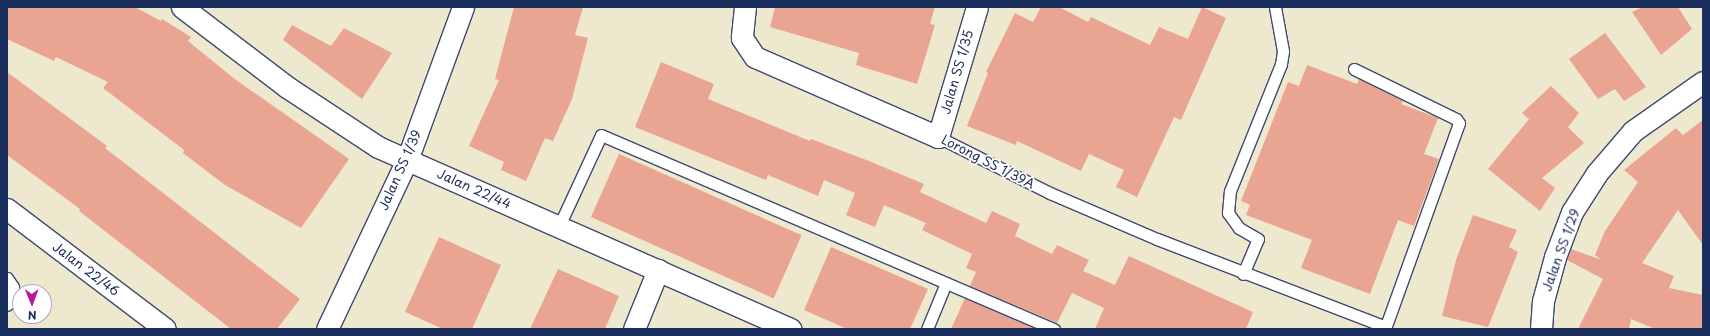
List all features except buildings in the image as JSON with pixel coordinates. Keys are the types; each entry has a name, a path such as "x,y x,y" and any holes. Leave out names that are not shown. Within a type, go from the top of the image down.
{"street":[{"name":"Jalan 22/44","path":"182,7 287,87 378,147 791,329"},
{"name":"Jalan SS 1/39","path":"327,329 407,160 463,7"},
{"name":"Lorong SS 1/39A","path":"745,7 742,38 755,57 938,137"},
{"name":"Jalan SS 1/35","path":"938,137 977,7"},
{"name":"Jalan SS 1/29","path":"1541,329 1543,301 1555,257 1572,212 1597,173 1633,131 1703,82"},
{"name":"Jalan 22/46","path":"7,209 164,329"},
{"path":"634,329 658,270"}],"lane":[{"path":"1243,274 1258,239 1239,228 1228,213 1230,190 1281,64 1283,51 1275,7"},
{"path":"1354,69 1456,118 1460,123 1386,328"},
{"path":"559,226 601,135 1054,329"},
{"name":"Lorong SS 1/39A","path":"938,137 1050,193 1243,274 1386,328"},
{"path":"7,278 13,287 13,299 7,306"},
{"path":"927,329 946,283"}]}
